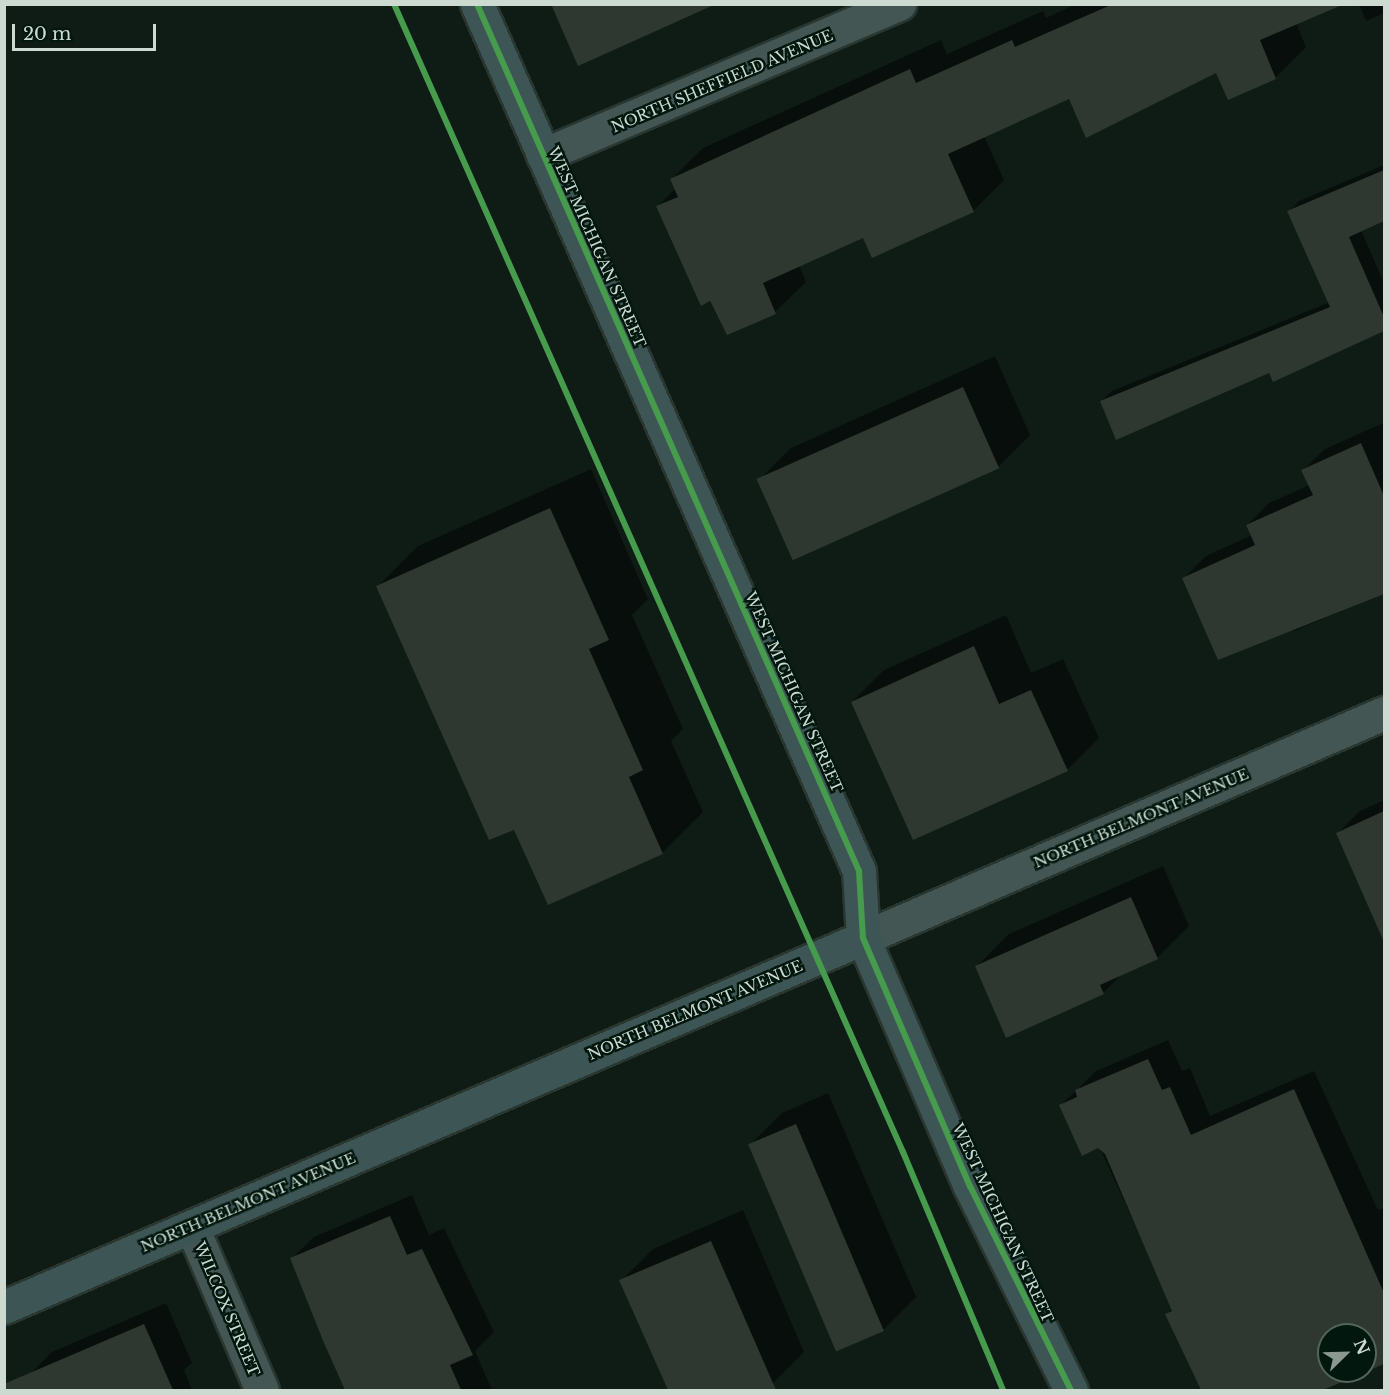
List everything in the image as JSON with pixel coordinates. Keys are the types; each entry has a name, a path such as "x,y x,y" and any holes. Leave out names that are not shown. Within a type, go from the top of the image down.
{"main road":[{"name":"WEST MICHIGAN STREET","path":"477,4 859,871 863,938 969,1186 1071,1390"},
{"name":"NORTH BELMONT AVENUE","path":"4,1307 863,938"}],"street":[{"name":"NORTH SHEFFIELD AVENUE","path":"543,155 899,4"},
{"name":"NORTH BELMONT AVENUE","path":"863,938 1384,713"},
{"name":"WILCOX STREET","path":"192,1227 262,1390"}],"building":[{"path":"551,4 716,4 578,66"},
{"path":"1113,4 1342,5 1260,40 1276,79 1228,100 1216,73 1086,138 1069,99 948,154 974,212 872,258 863,238 763,283 776,314 727,335 710,301 701,306 656,206 678,197 670,179 910,69 916,83 1012,40 1015,47"},
{"path":"1384,170 1384,221 1349,237 1384,317 1384,331 1273,382 1269,373 1116,440 1100,401 1330,307 1287,211"},
{"path":"963,387 999,468 793,560 757,479"},
{"path":"1361,443 1384,496 1384,594 1218,660 1182,578 1255,545 1246,525 1313,495 1301,470"},
{"path":"550,508 609,640 589,649 643,770 629,777 663,854 548,905 514,830 489,840 376,586"},
{"path":"974,646 999,704 1031,690 1068,771 913,840 851,702"},
{"path":"1384,811 1384,942 1336,833"},
{"path":"1131,897 1158,959 1100,985 1104,994 1006,1038 975,966"},
{"path":"1148,1059 1162,1090 1170,1087 1191,1135 1294,1089 1384,1293 1384,1364 1377,1367 1377,1323 1317,1323 1317,1383 1339,1383 1323,1390 1201,1390 1165,1314 1172,1311 1105,1154 1098,1148 1082,1156 1059,1105 1077,1097 1075,1090"},
{"path":"796,1124 884,1331 836,1351 748,1144"},
{"path":"390,1216 407,1255 422,1249 473,1355 450,1365 461,1390 345,1390 324,1343 290,1258"},
{"path":"711,1241 776,1390 668,1390 619,1280"},
{"path":"144,1324 173,1390 4,1390 4,1384"}],"cycle path":[{"path":"394,4 903,1152 1003,1390"},
{"path":"477,4 859,871 863,938 970,1186 1071,1390"}]}
